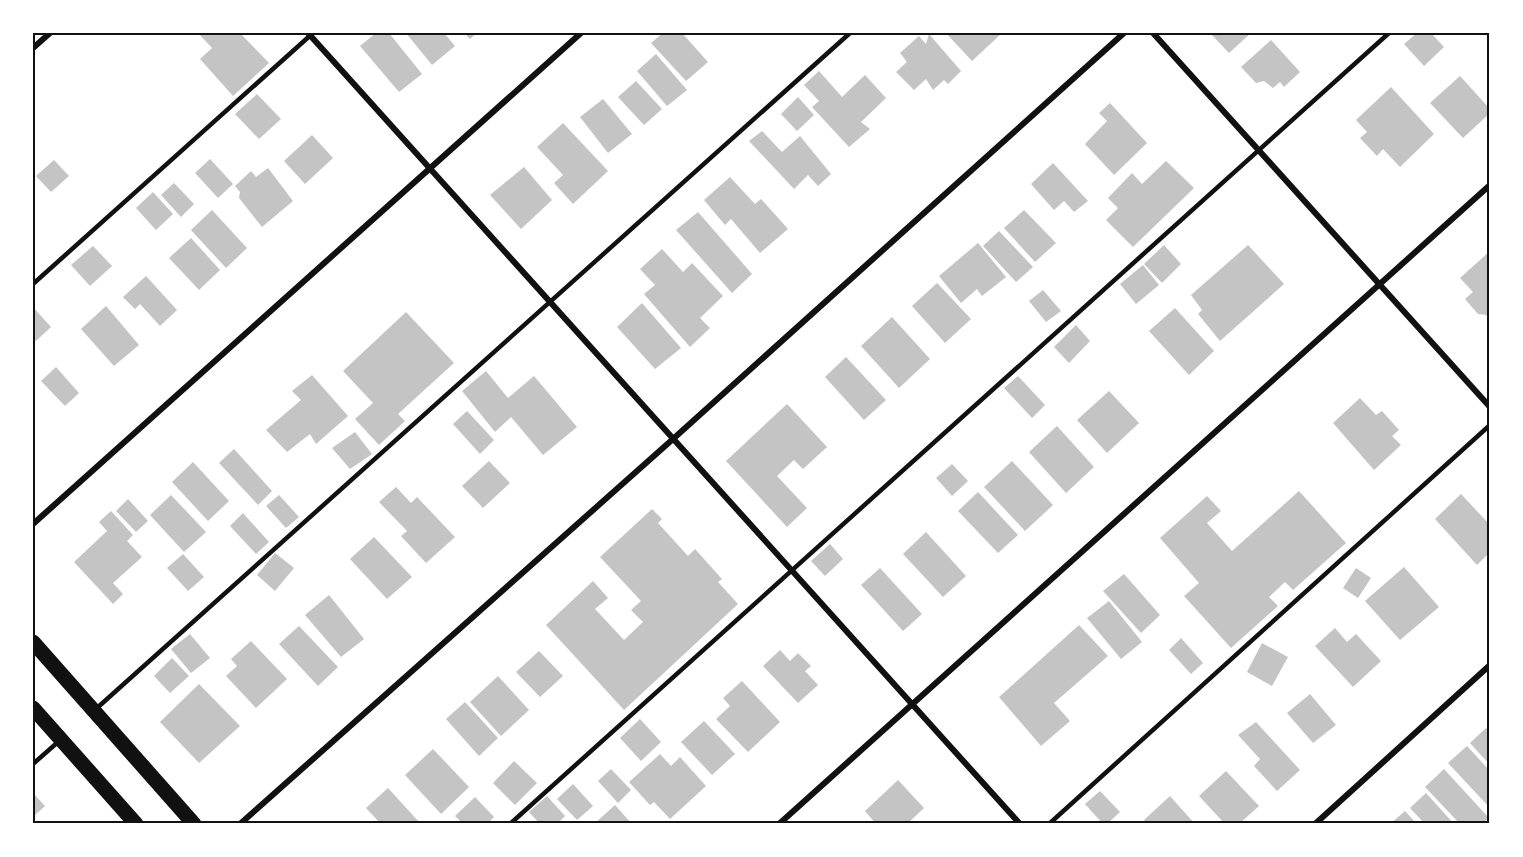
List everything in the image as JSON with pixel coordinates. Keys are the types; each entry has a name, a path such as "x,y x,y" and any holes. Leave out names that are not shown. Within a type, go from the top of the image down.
{"main road":[{"path":"33,642 194,824"},
{"path":"33,708 136,824"}],"street":[{"path":"33,48 50,33"},
{"path":"33,524 581,33"},
{"path":"240,824 673,439 1124,33"},
{"path":"1153,33 1490,407"},
{"path":"310,34 1020,824"},
{"path":"779,824 1490,185"},
{"path":"1315,824 1490,665"}],"lane":[{"path":"94,711 850,33"},
{"path":"510,824 1389,33"},
{"path":"33,284 310,34"},
{"path":"1048,824 1490,426"},
{"path":"33,764 60,739"}],"building":[{"path":"198,33 240,33 269,63 233,96 200,59 212,48"},
{"path":"376,33 389,33 422,74 399,92 360,46"},
{"path":"406,33 444,33 455,46 432,65"},
{"path":"464,33 477,33 470,39"},
{"path":"663,33 682,33 708,62 686,81 651,43"},
{"path":"946,33 1000,33 1001,34 972,61"},
{"path":"1210,33 1251,33 1229,53"},
{"path":"1417,33 1431,33 1444,47 1424,66 1404,44"},
{"path":"929,34 961,71 948,84 944,80 933,90 926,79 914,90 896,72 907,62 900,53 919,36 926,44"},
{"path":"1271,40 1300,72 1284,87 1280,82 1273,88 1264,81 1256,83 1241,67"},
{"path":"656,54 687,90 667,106 637,71"},
{"path":"819,71 842,97 865,75 886,98 861,122 870,129 849,147 812,107 819,101 804,85"},
{"path":"1460,76 1490,109 1490,113 1463,138 1430,103"},
{"path":"636,81 662,109 644,125 618,97"},
{"path":"1391,87 1434,134 1400,167 1383,149 1377,156 1360,138 1367,132 1356,120"},
{"path":"257,94 281,119 259,139 235,114"},
{"path":"798,97 814,115 797,131 781,114"},
{"path":"603,99 632,134 608,153 580,117"},
{"path":"1110,103 1147,143 1114,175 1085,144 1107,121 1099,113"},
{"path":"563,123 608,171 573,204 554,183 563,175 537,147"},
{"path":"762,131 782,152 800,136 831,174 818,186 808,175 794,189 749,141"},
{"path":"312,135 333,158 305,184 284,161"},
{"path":"210,159 233,184 218,198 195,173"},
{"path":"54,160 69,176 51,192 36,176"},
{"path":"1166,161 1194,188 1133,247 1106,220 1118,208 1108,198 1132,173 1142,184"},
{"path":"1053,163 1088,201 1074,212 1064,201 1054,210 1031,184"},
{"path":"524,167 552,200 521,229 490,195"},
{"path":"268,168 293,201 262,227 239,198 240,192 235,186 251,171 256,177"},
{"path":"730,177 755,204 761,199 788,229 760,253 731,219 725,225 704,200"},
{"path":"174,183 194,204 181,217 161,195"},
{"path":"153,192 173,214 156,230 136,208"},
{"path":"212,210 247,248 226,268 191,230"},
{"path":"1024,210 1056,243 1035,262 1004,228"},
{"path":"698,212 752,274 732,293 676,230"},
{"path":"999,231 1033,267 1016,282 983,246"},
{"path":"191,238 220,270 199,290 169,258"},
{"path":"978,243 1006,277 982,296 977,289 961,303 939,276"},
{"path":"1164,245 1181,264 1162,283 1144,264"},
{"path":"1248,245 1284,284 1220,341 1198,314 1202,310 1191,295"},
{"path":"93,246 112,266 90,286 71,265"},
{"path":"662,249 683,272 692,263 723,296 700,318 710,328 690,347 644,294 655,285 640,269"},
{"path":"1490,251 1490,319 1486,315 1478,314 1465,299 1473,292 1460,278"},
{"path":"1143,265 1159,285 1136,304 1120,284"},
{"path":"146,276 177,310 160,326 140,304 135,309 123,297"},
{"path":"937,283 971,319 945,343 912,306"},
{"path":"1043,290 1061,311 1046,322 1029,301"},
{"path":"642,303 681,348 655,369 617,327"},
{"path":"106,306 139,345 114,366 81,329"},
{"path":"33,307 51,327 36,341 33,337"},
{"path":"1175,308 1214,351 1189,375 1149,331"},
{"path":"406,312 454,363 398,414 405,421 379,445 355,419 373,403 343,371"},
{"path":"892,317 930,359 899,388 861,346"},
{"path":"1076,325 1090,341 1069,363 1054,347"},
{"path":"846,357 886,400 864,420 825,377"},
{"path":"56,367 79,393 65,406 41,381"},
{"path":"486,371 508,398 534,376 577,427 543,455 511,417 495,432 462,391"},
{"path":"312,375 348,416 316,444 310,434 287,452 266,430 301,400 292,391"},
{"path":"1018,376 1045,405 1032,418 1004,388"},
{"path":"1109,391 1139,423 1107,453 1077,420"},
{"path":"1360,398 1376,415 1382,411 1399,430 1392,436 1401,445 1374,470 1333,423"},
{"path":"787,404 827,447 803,469 794,460 777,476 807,508 787,527 726,461"},
{"path":"467,411 494,440 480,454 453,424"},
{"path":"1057,426 1094,467 1066,493 1029,452"},
{"path":"355,432 372,454 350,469 332,448"},
{"path":"234,449 272,491 258,505 219,463"},
{"path":"489,461 510,483 483,508 462,486"},
{"path":"1012,461 1053,505 1025,531 984,487"},
{"path":"193,462 229,501 208,521 172,482"},
{"path":"952,464 968,481 952,496 936,478"},
{"path":"396,487 411,503 417,497 455,537 426,563 401,536 407,531 379,502"},
{"path":"1299,491 1346,543 1293,590 1285,582 1269,597 1278,606 1231,648 1184,596 1199,583 1160,538 1207,496 1221,511 1207,523 1232,551"},
{"path":"978,492 1018,535 998,553 958,511"},
{"path":"1461,494 1490,525 1490,552 1477,565 1435,519"},
{"path":"171,495 206,532 184,552 150,515"},
{"path":"279,495 299,517 286,528 266,506"},
{"path":"128,499 148,521 136,532 116,511"},
{"path":"652,509 662,519 658,523 688,556 695,549 722,579 718,582 738,604 624,710 546,625 593,581 608,598 595,609 624,640 643,622 631,610 641,601 600,557"},
{"path":"111,511 133,535 127,541 142,557 113,583 123,594 113,604 74,562 107,531 99,522"},
{"path":"243,513 269,542 256,554 230,526"},
{"path":"926,532 966,576 943,597 903,554"},
{"path":"374,537 412,577 387,599 350,559"},
{"path":"830,544 843,559 825,576 811,561"},
{"path":"275,553 294,568 275,591 257,575"},
{"path":"183,554 204,577 188,591 167,568"},
{"path":"1404,567 1439,607 1400,640 1365,601"},
{"path":"880,568 922,614 903,631 861,585"},
{"path":"1356,568 1371,578 1358,598 1343,588"},
{"path":"1124,574 1160,615 1141,633 1103,591"},
{"path":"329,595 364,639 341,657 305,615"},
{"path":"1109,601 1142,642 1121,659 1087,618"},
{"path":"1079,625 1108,656 1054,703 1070,721 1041,746 999,697"},
{"path":"299,626 338,667 318,686 279,644"},
{"path":"1335,628 1347,642 1356,634 1381,661 1353,687 1315,646"},
{"path":"190,634 210,658 191,673 171,649"},
{"path":"1181,638 1203,663 1191,674 1169,650"},
{"path":"251,641 287,679 256,708 226,676 237,666 231,659"},
{"path":"1262,643 1288,657 1272,686 1247,672"},
{"path":"780,650 790,661 798,653 811,666 805,671 818,685 798,703 763,666"},
{"path":"539,651 563,676 540,697 516,672"},
{"path":"172,658 189,676 170,693 154,676"},
{"path":"498,676 529,710 501,736 470,702"},
{"path":"742,681 780,722 748,752 716,719 730,706 723,698"},
{"path":"199,684 240,726 199,763 160,722"},
{"path":"1310,694 1336,725 1313,743 1287,713"},
{"path":"465,702 498,738 479,756 446,719"},
{"path":"640,719 661,742 641,761 620,738"},
{"path":"704,721 735,754 712,775 681,742"},
{"path":"1256,722 1300,770 1277,791 1254,766 1260,759 1238,735"},
{"path":"1486,728 1490,733 1490,765 1470,743"},
{"path":"1467,746 1490,771 1490,808 1448,763"},
{"path":"433,749 469,787 441,814 405,775"},
{"path":"660,754 671,766 680,757 706,786 670,819 654,802 650,805 629,782"},
{"path":"514,761 537,783 515,805 493,783"},
{"path":"611,769 631,790 618,803 598,781"},
{"path":"1444,769 1489,818 1482,824 1460,824 1425,787"},
{"path":"1226,771 1259,806 1239,824 1225,824 1199,796"},
{"path":"898,780 924,808 907,824 876,824 865,811"},
{"path":"573,784 593,806 577,820 557,799"},
{"path":"388,788 419,822 416,824 381,824 366,808"},
{"path":"1100,791 1120,812 1107,824 1103,824 1085,804"},
{"path":"33,793 45,806 33,817"},
{"path":"1426,793 1454,824 1425,824 1410,808"},
{"path":"547,796 565,816 557,824 540,824 529,812"},
{"path":"1170,796 1195,824 1148,824 1144,820"},
{"path":"475,797 494,817 487,824 463,824 455,816"},
{"path":"615,805 632,824 594,824"},
{"path":"1405,811 1417,824 1390,824"}]}
